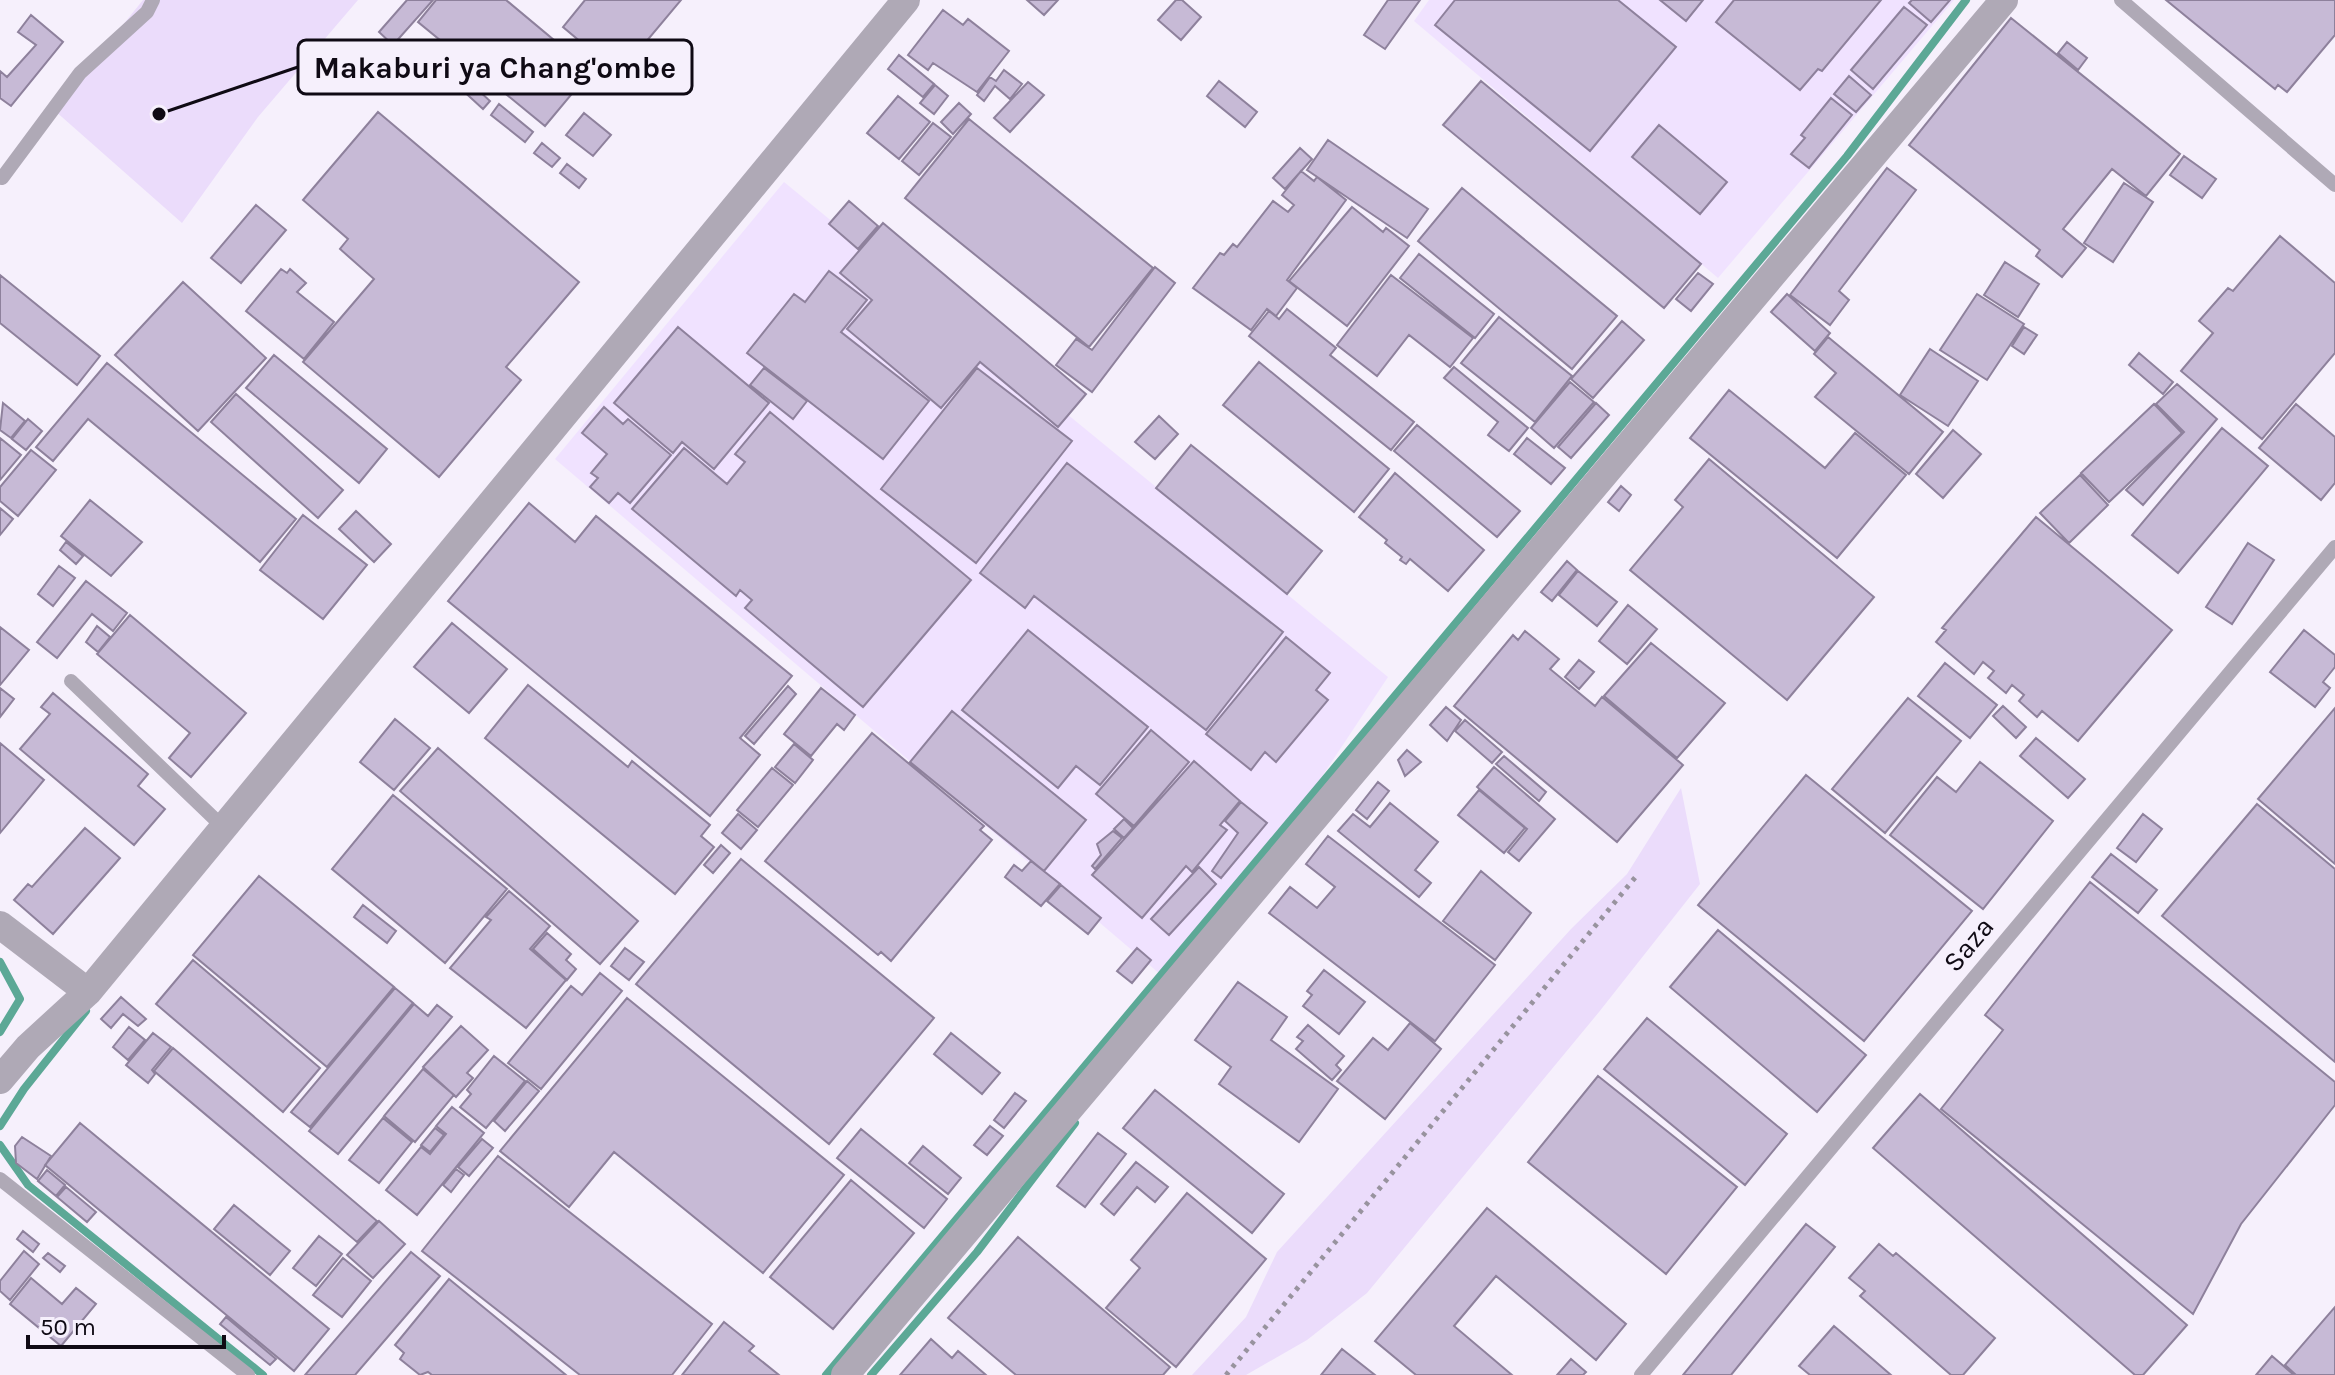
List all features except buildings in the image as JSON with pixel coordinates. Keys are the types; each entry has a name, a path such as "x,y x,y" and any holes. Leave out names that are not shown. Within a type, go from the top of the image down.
{"street":[{"path":"0,1080 28,1047 88,992 906,0"},
{"path":"845,1375 2004,0"},
{"path":"0,925 88,992"}],"lane":[{"path":"2,178 80,73 147,12 153,0"},
{"path":"2121,0 2335,185"},
{"name":"Saza","path":"1641,1375 2335,547"},
{"path":"71,681 222,826"},
{"path":"0,1179 248,1375"}],"path":[{"path":"1226,1375 1638,874"}],"shaded area":[{"path":"143,0 358,0 258,117 182,223 54,110"},
{"path":"1429,0 1954,0 1718,278 1414,21"},
{"path":"784,182 1388,677 1289,826 1167,980 555,459"},
{"path":"1681,788 1700,884 1599,1012 1367,1293 1307,1340 1246,1375 1192,1375 1246,1317 1277,1252 1571,929 1627,874"}],"waterway":[{"path":"826,1375 1847,156 1966,0"},
{"path":"0,962 20,999 0,1032"},
{"path":"0,1126 24,1089 86,1011"},
{"path":"871,1375 977,1252 1075,1123"},
{"path":"0,1145 28,1185 263,1375"}],"place":[{"name":"Makaburi ya Chang'ombe","path":"159,114"}]}
